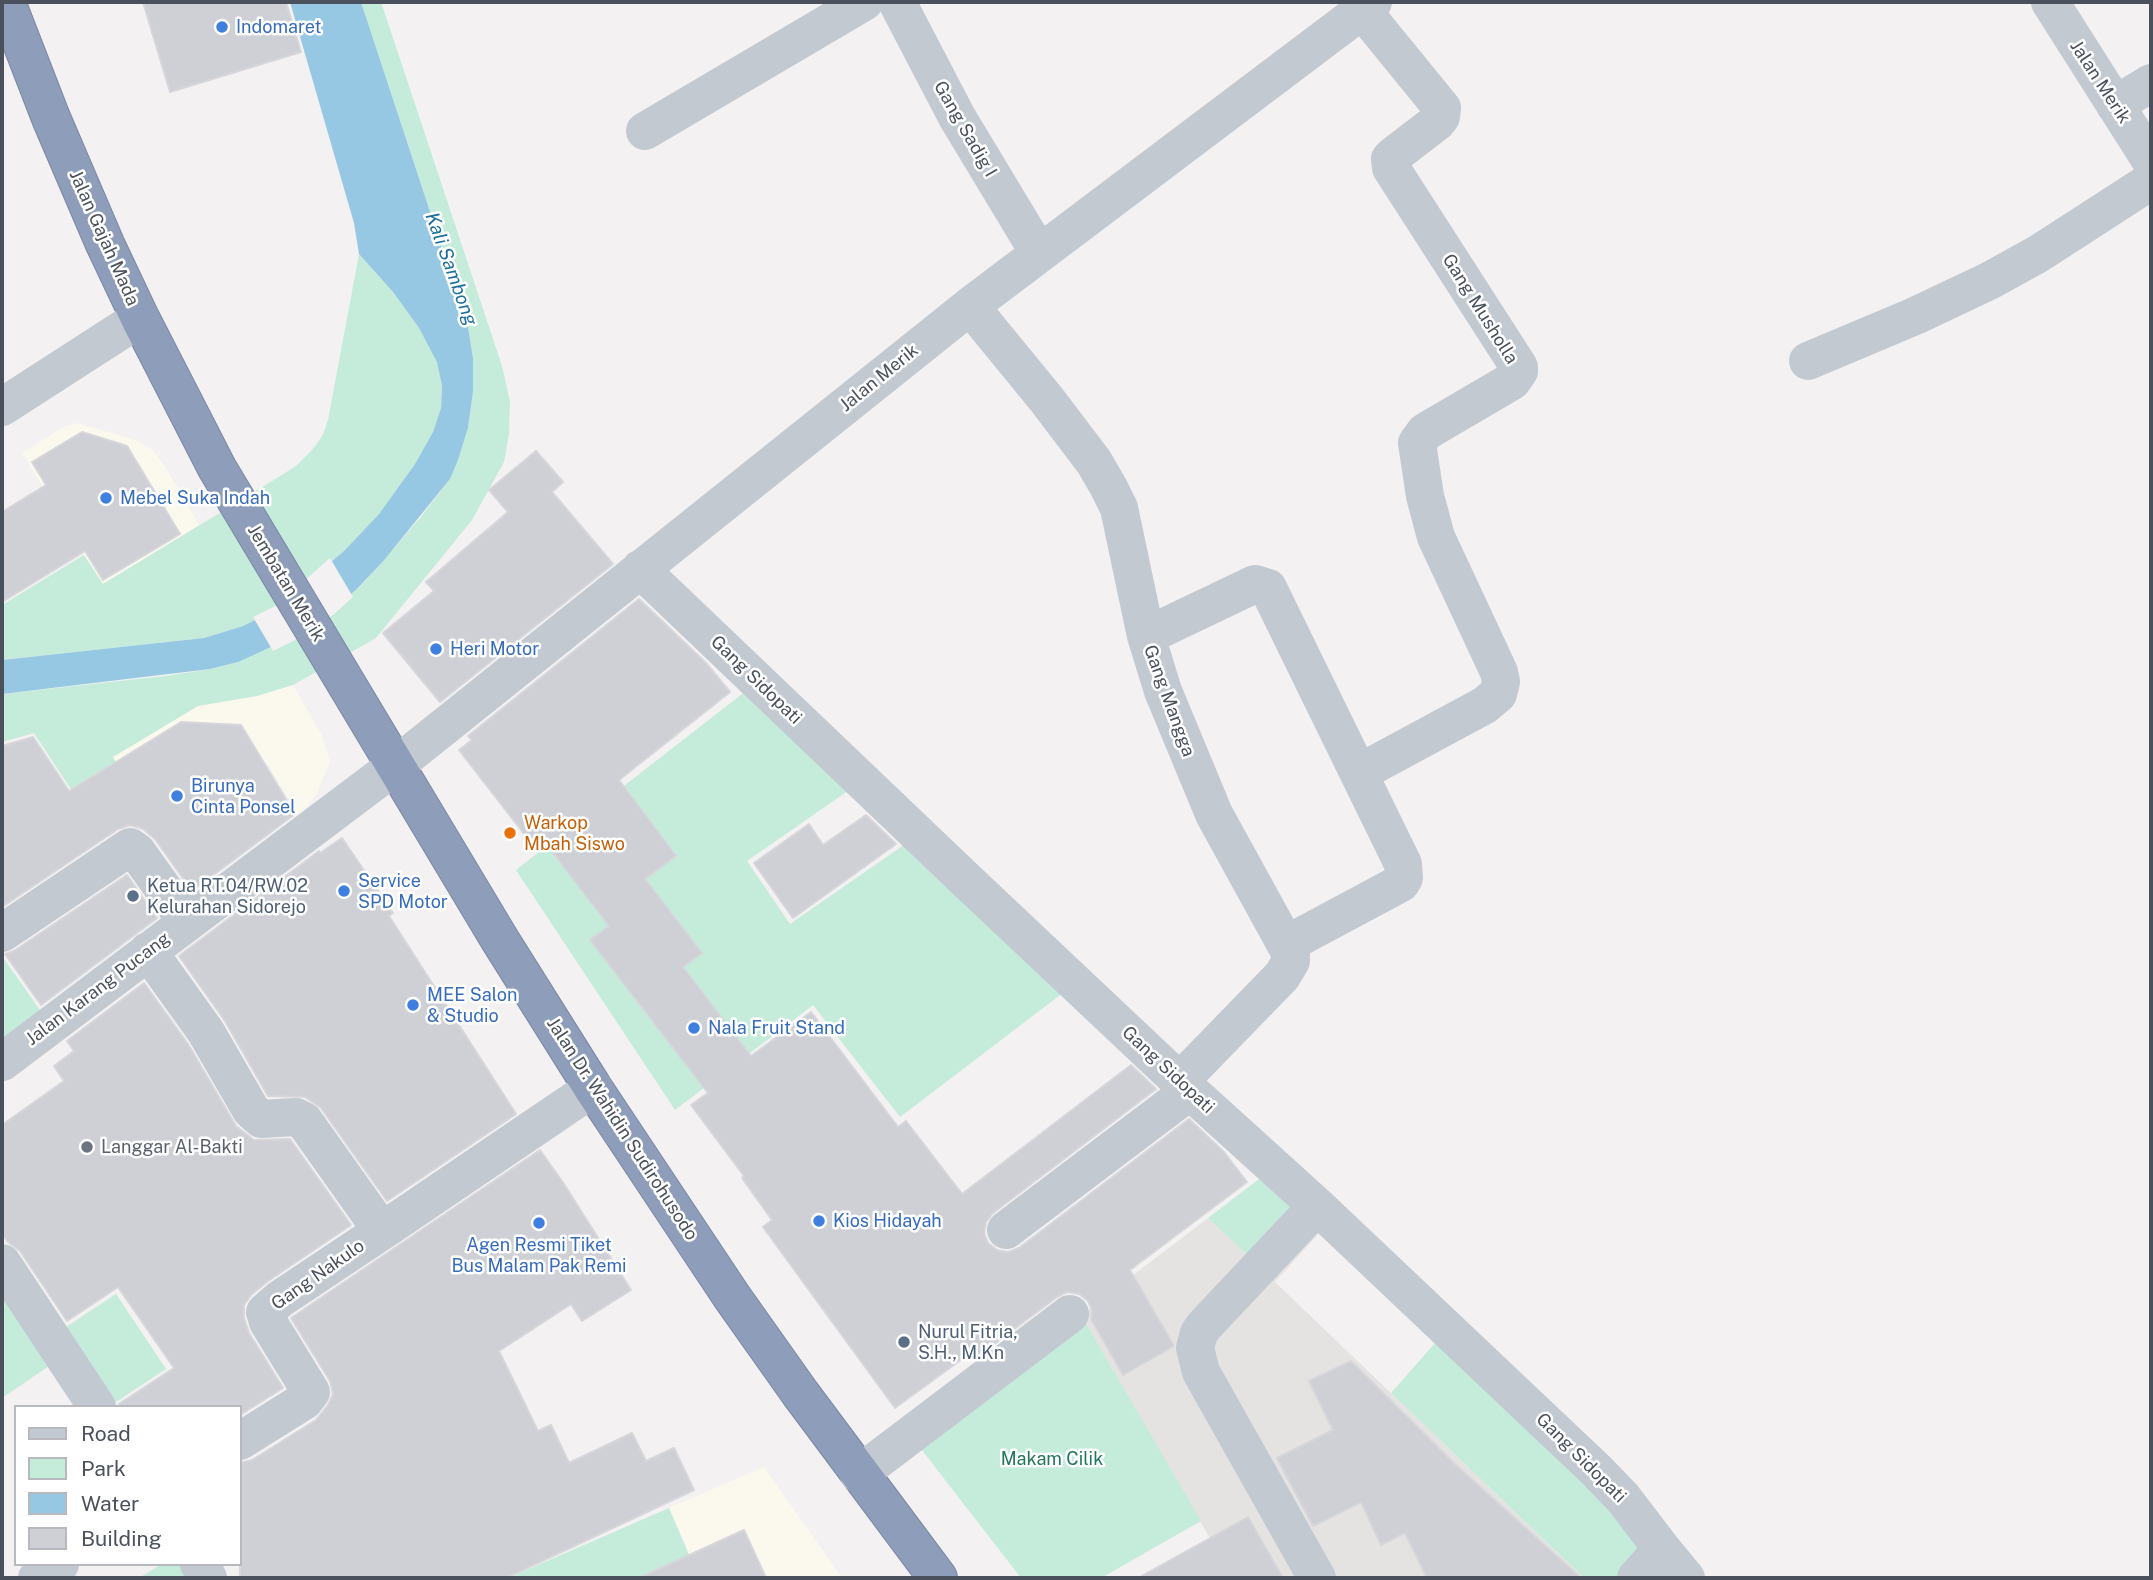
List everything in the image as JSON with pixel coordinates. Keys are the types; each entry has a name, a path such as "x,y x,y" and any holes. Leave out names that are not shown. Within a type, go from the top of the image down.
{"highway":[{"name":"Jalan Gajah Mada","path":"6,2 51,118 105,244 217,468"},
{"name":"Jembatan Merik","path":"217,468 333,663"},
{"name":"Jalan Dr. Wahidin Sudirohusodo","path":"333,663 593,1088 732,1297 933,1576"}],"street":[{"path":"645,131 864,2"},
{"name":"Gang Sadig I","path":"897,2 957,117 1039,253"},
{"name":"Jalan Merik","path":"2050,2 2151,161"},
{"name":"Jalan Merik","path":"395,766 970,306 1368,6"},
{"name":"Gang Musholla","path":"1359,773 1485,705 1498,694 1501,682 1499,672 1436,537 1425,496 1417,443 1425,432 1512,381 1519,372 1391,167 1390,159 1437,122 1442,108 1368,6"},
{"path":"2115,105 2151,82"},
{"path":"1808,360 1989,281 2038,254 2151,181"},
{"name":"Gang Mangga","path":"970,306 1094,462 1119,508 1146,636 1163,691 1214,814 1287,944"},
{"path":"2,407 140,318"},
{"name":"Gang Sidopati","path":"640,569 1185,1086 1317,1206 1596,1470 1623,1498 1686,1578"},
{"path":"1006,1230 1185,1086 1282,976 1291,961 1287,944 1401,883 1404,877 1403,864 1272,593 1265,585 1250,586 1146,636"},
{"name":"Jalan Karang Pucang","path":"2,1062 395,766"},
{"path":"2,933 130,847 137,852 187,922"},
{"path":"148,951 206,1032 251,1110 261,1119 300,1117 382,1231 593,1088"},
{"path":"1317,1206 1204,1326 1195,1348 1201,1372 1317,1578"},
{"name":"Gang Nakulo","path":"242,1440 304,1401 311,1392 268,1322 265,1312 280,1299 382,1231"},
{"path":"2,1264 96,1405"},
{"path":"859,1474 1070,1314"},
{"path":"1636,1578 1661,1549"},
{"path":"37,1578 57,1566"}],"shaded area":[{"name":"Mebel Suka Indah","path":"77,423 133,439 151,449 164,465 199,525 102,584 22,453 62,428"},
{"path":"293,685 322,736 330,762 317,793 299,817 268,765 158,832 112,757 198,706 257,696"},
{"path":"1208,1218 1247,1255 1320,1232 1275,1282 1584,1578 1233,1578 1081,1315"},
{"path":"764,1467 842,1578 699,1578 669,1508"}],"green space":[{"path":"361,2 381,2 502,366 510,402 509,434 504,462 472,520 376,638 293,685 257,696 198,706 113,757 121,771 78,800 34,733 2,742 2,694 165,676 238,662 361,586 420,518 450,479 458,460 468,428 473,392 473,358 468,327"},
{"path":"359,254 393,292 419,328 437,361 442,386 441,408 433,432 415,464 379,514 345,550 277,609 243,626 204,638 2,660 2,605 84,555 103,584 282,475 312,450 323,435 328,420"},
{"path":"751,687 855,786 747,861 790,924 911,840 1068,989 900,1117 813,1005 675,1110 516,870"},
{"path":"2,956 40,1010 2,1039"},
{"path":"1263,1176 1294,1206 1247,1255 1208,1218"},
{"path":"2,1275 58,1360 2,1398"},
{"path":"116,1294 166,1369 109,1405 60,1331"},
{"name":"Makam Cilik","path":"1081,1315 1201,1521 1101,1578 1021,1578 915,1441"},
{"path":"1436,1342 1605,1504 1645,1552 1622,1578 1584,1578 1391,1393"},
{"path":"669,1508 699,1578 508,1578"},
{"path":"159,1566 187,1566 194,1578 139,1578"}],"water":[{"path":"290,2 361,2 468,327 473,358 473,392 468,428 458,460 450,479 385,559 331,612 299,634 238,662 210,669 2,694 2,660 204,638 243,626 277,609 345,550 379,514 415,464 433,432 441,408 442,386 437,362 419,328 393,292 359,254 354,223"}],"pier":[{"path":"330,558 353,597 301,637 273,651 253,617 275,606"}],"building":[{"name":"Indomaret","path":"143,2 286,2 301,52 170,92"},
{"name":"Mebel Suka Indah","path":"82,432 127,446 180,534 103,580 85,551 2,602 2,512 46,485 32,462"},
{"path":"536,451 563,482 552,492 613,564 440,702 383,633 434,591 426,582 508,512 489,490"},
{"path":"639,599 706,663 730,692 619,780 676,856 645,879 702,953 683,967 751,1056 811,1012 898,1127 906,1121 962,1194 1131,1065 1156,1089 993,1213 986,1222 984,1233 988,1243 997,1250 1008,1252 1019,1248 1189,1119 1224,1152 1247,1182 1130,1270 1174,1346 1123,1375 1091,1319 1092,1311 1088,1301 1079,1294 1067,1292 977,1357 973,1351 895,1408 763,1227 772,1220 742,1178 744,1176 691,1105 708,1093 590,940 609,926 544,841 535,848 459,750 472,740 468,736"},
{"path":"181,722 241,725 295,814 192,891 155,839 143,829 130,825 118,829 2,907 2,746 33,737 69,791"},
{"path":"866,815 896,844 793,918 754,863 809,824 823,845"},
{"path":"342,838 393,913 389,916 516,1114 387,1201 321,1108 305,1097 268,1096 225,1021 179,956 319,851 320,853"},
{"path":"127,875 157,918 41,1005 5,954 14,951"},
{"path":"144,983 188,1044 236,1126 254,1140 290,1139 351,1225 268,1281 251,1295 244,1305 244,1318 249,1333 283,1388 242,1414 242,1405 119,1405 174,1368 118,1287 67,1321 20,1251 2,1234 2,1125 64,1081 54,1066 74,1051 67,1041"},
{"path":"540,1150 631,1290 582,1321 571,1304 499,1351 538,1431 551,1425 569,1463 632,1433 646,1461 674,1448 694,1490 506,1578 240,1578 242,1462 252,1460 316,1420 333,1394 330,1381 291,1318"},
{"path":"1351,1361 1456,1465 1581,1578 1427,1578 1405,1533 1381,1545 1361,1502 1313,1526 1277,1458 1333,1430 1309,1381"},
{"path":"1248,1517 1283,1578 1138,1578"},
{"path":"744,1530 766,1578 639,1578"}],"place":[{"name":"Indomaret","path":"222,27"},
{"name":"Mebel Suka Indah","path":"106,498"},
{"name":"Heri Motor","path":"436,649"},
{"name":"Birunya Cinta Ponsel","path":"177,796"},
{"name":"Warkop Mbah Siswo","path":"510,833"},
{"name":"Service SPD Motor","path":"344,891"},
{"name":"Ketua RT.04/RW.02 Kelurahan Sidorejo","path":"133,896"},
{"name":"MEE Salon & Studio","path":"413,1005"},
{"name":"Nala Fruit Stand","path":"694,1028"},
{"name":"Langgar Al-Bakti","path":"87,1147"},
{"name":"Kios Hidayah","path":"819,1221"},
{"name":"Agen Resmi Tiket Bus Malam Pak Remi","path":"539,1223"},
{"name":"Nurul Fitria, S.H., M.Kn","path":"904,1342"}],"water label":[{"name":"Kali Sambong","path":"451,269"}]}
